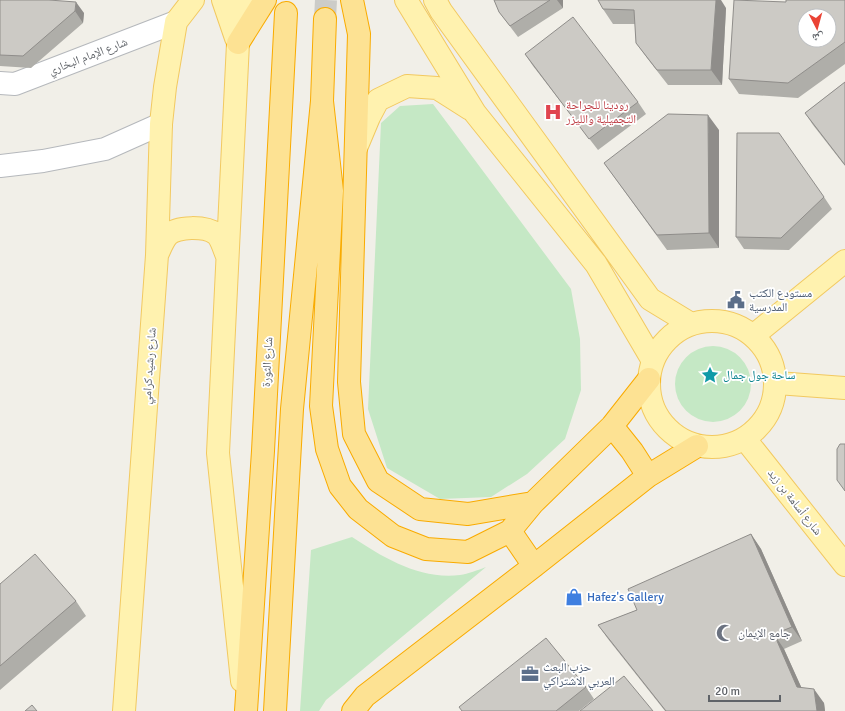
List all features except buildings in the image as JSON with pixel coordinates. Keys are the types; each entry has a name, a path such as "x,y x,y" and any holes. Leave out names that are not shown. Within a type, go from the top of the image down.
{"highway":[{"path":"238,42 264,0"},
{"path":"352,0 358,34 349,382 354,434 378,481 420,509 468,514 533,503"},
{"name":"شارع الثورة","path":"246,711 263,451 286,13"},
{"path":"275,711 292,409 322,101 325,19"},
{"path":"322,101 332,192 321,406 327,449 340,486 358,509 393,536 426,549 468,552 510,531 533,503 612,426 651,370"},
{"path":"612,426 632,451 648,476"},
{"path":"353,711 365,696 648,476 697,446"},
{"path":"510,531 534,566"}],"main road":[{"path":"176,22 193,0"},
{"path":"223,0 238,42"},
{"path":"242,0 238,42 226,256 218,453 246,711"},
{"path":"406,4 475,113 596,264 651,370"},
{"path":"439,4 650,299 691,324"},
{"name":"شارع رشيد كرامي","path":"124,711 157,255 161,124 176,22"},
{"path":"356,148 378,100 407,86 437,88 475,113"},
{"path":"157,255 168,235 176,231 192,228 210,230 216,234 226,256"},
{"path":"754,335 845,261"},
{"path":"713,320 735,324 754,335 766,349 774,366 777,384 773,405 762,424 745,439 730,446 713,448 697,446 680,439 666,428 656,414 650,397 651,370 662,345 675,332 691,324 713,320"},
{"path":"777,384 845,388"},
{"name":"شارع أسامة بن زيد","path":"745,439 845,565"}],"street":[{"name":"شارع الإمام البخاري","path":"0,83 15,84 176,22"},
{"path":"0,166 43,162 106,149 161,124"}],"green space":[{"path":"433,104 571,289 580,339 581,390 565,439 527,474 491,497 440,499 387,468 368,409 381,123 400,106"},
{"path":"713,346 727,349 740,357 748,370 751,384 748,398 740,411 727,419 713,422 699,419 686,411 678,398 675,384 678,370 686,357 699,349"},
{"path":"352,537 390,560 417,571 445,576 470,573 486,567 326,700 319,711 300,711 311,550"}],"tunnel":[{"path":"325,19 326,0"}],"place":[{"name":"رودينا للجراحة التجميلية والليزر","path":"553,112"},
{"name":"مستودع الكتب المدرسية","path":"736,300"},
{"name":"ساحة جول جمال","path":"710,375"},
{"name":"Hafez's Gallery","path":"574,597"},
{"name":"جامع الإيمان","path":"725,633"},
{"name":"حزب البعث العربي الاشتراكي","path":"530,674"}]}
